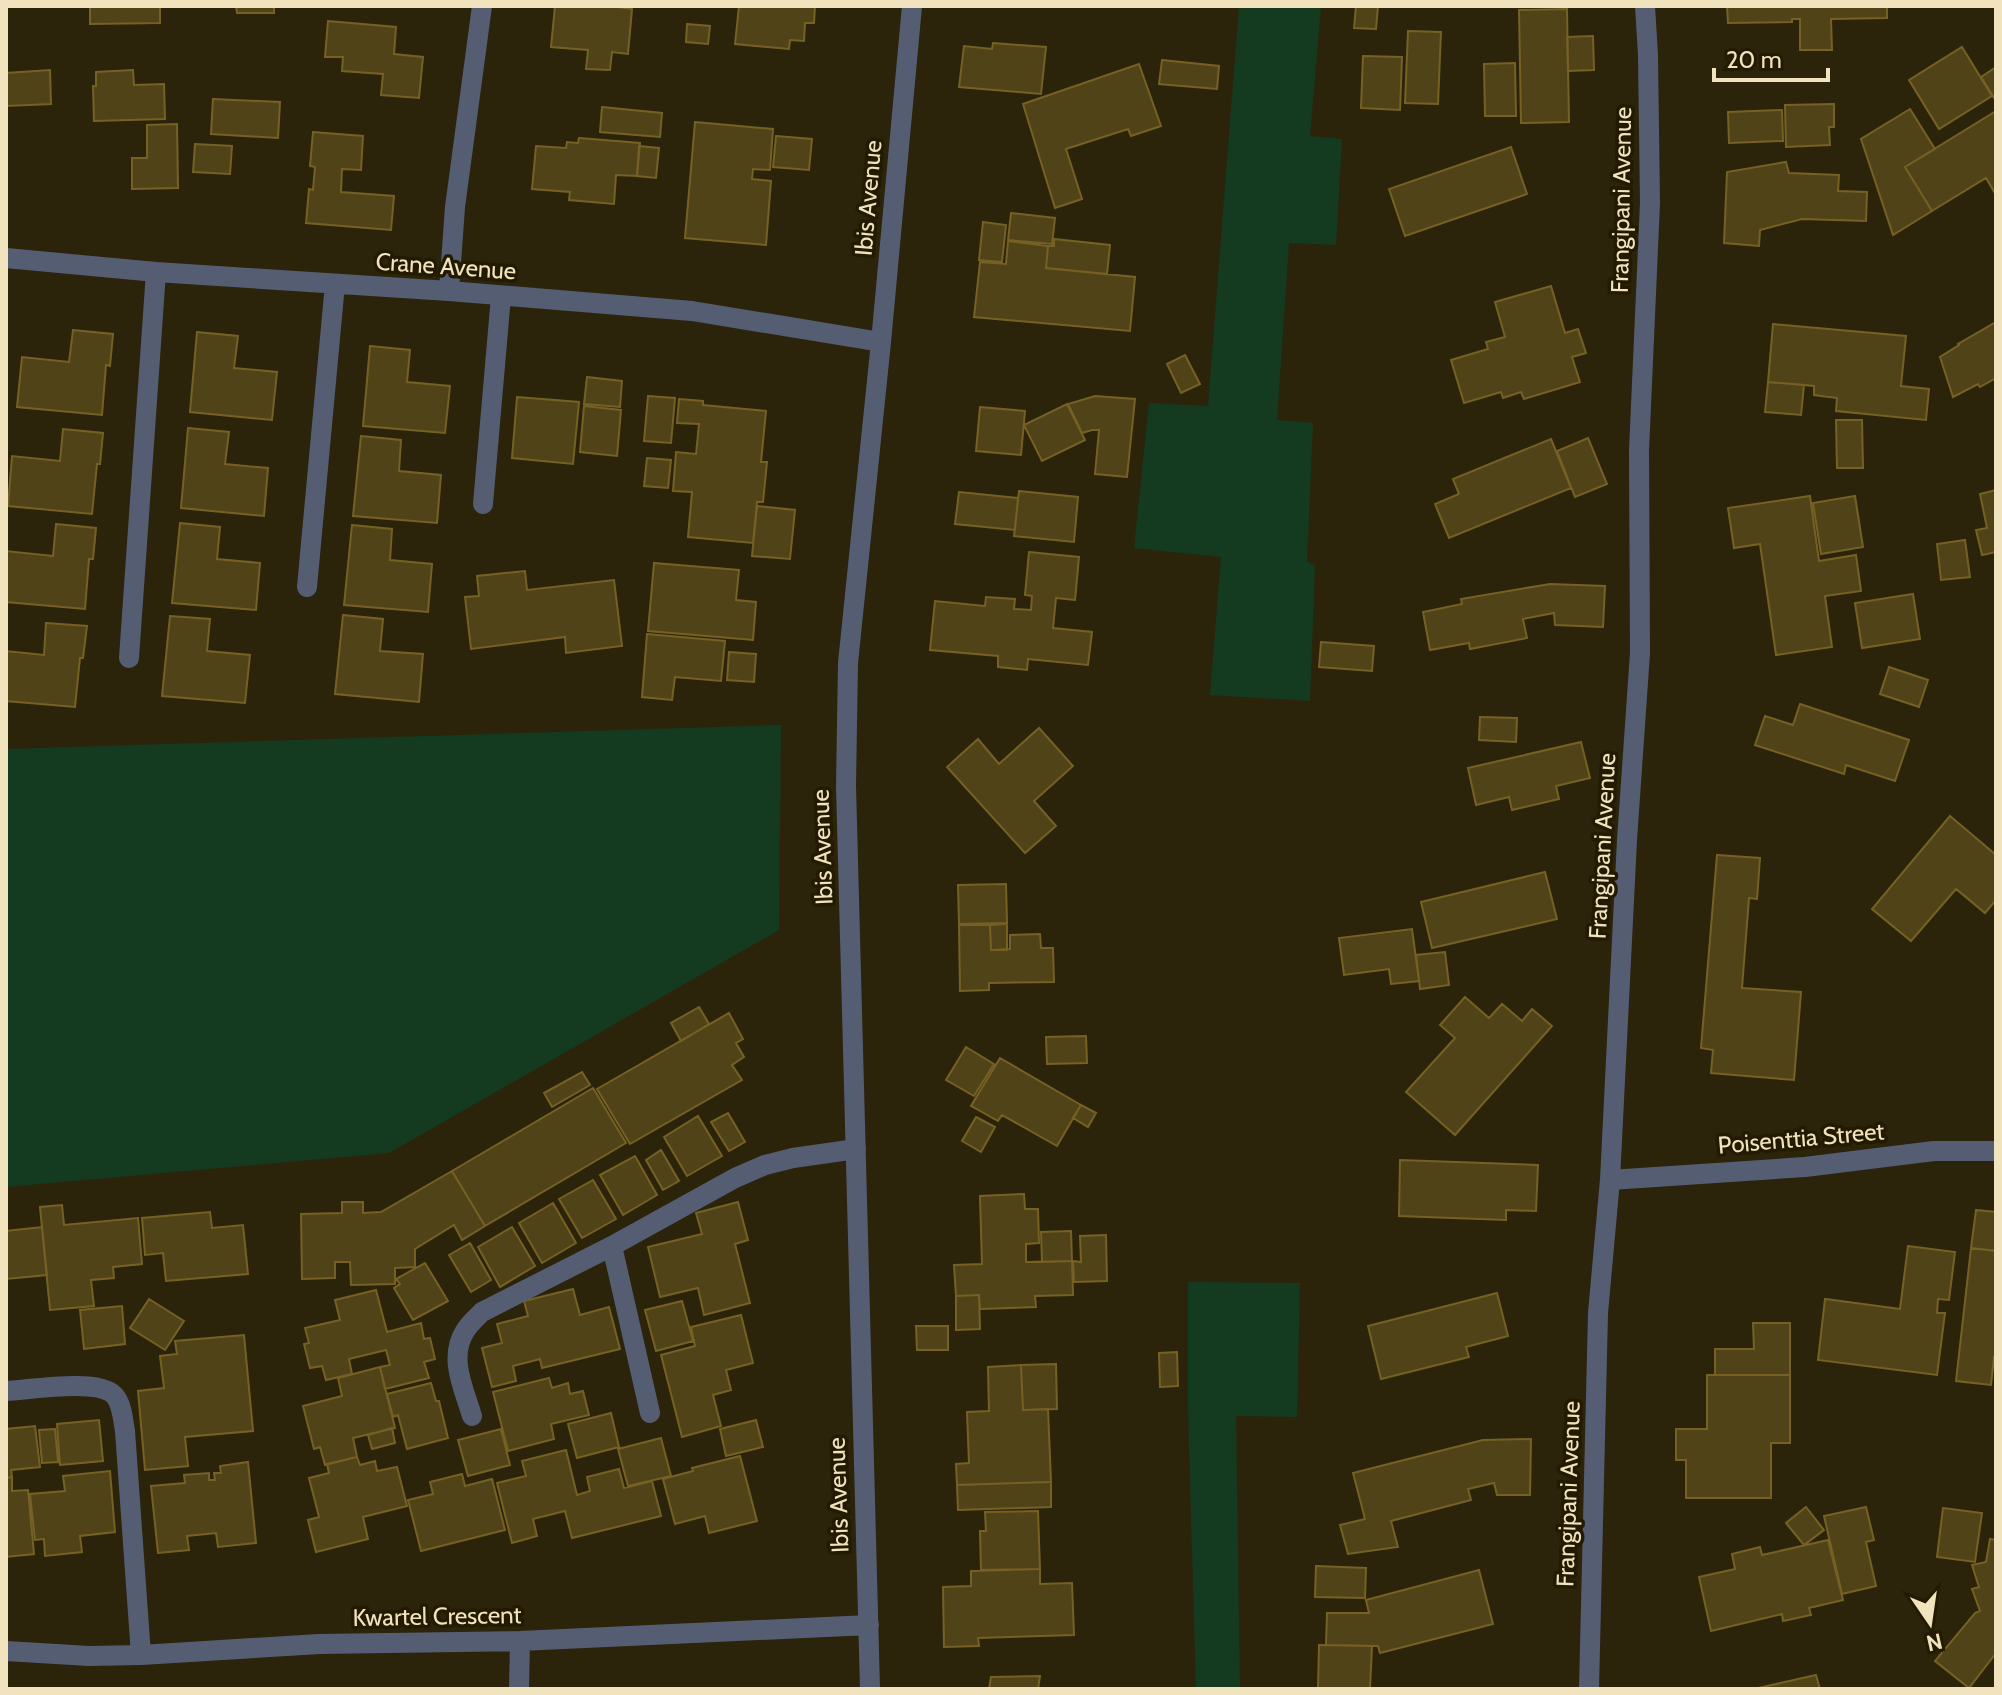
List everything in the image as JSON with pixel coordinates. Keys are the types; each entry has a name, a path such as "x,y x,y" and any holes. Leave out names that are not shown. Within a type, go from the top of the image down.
{"street":[{"path":"449,291 455,207 482,6"},
{"name":"Ibis Avenue","path":"870,1689 846,786 848,663 912,6"},
{"name":"Frangipani Avenue","path":"1589,1689 1598,1313 1610,1180 1640,653 1639,451 1650,203 1645,6"},
{"name":"Crane Avenue","path":"6,258 156,272 692,311 881,342"},
{"path":"129,658 156,272"},
{"path":"307,587 335,284"},
{"path":"483,504 501,296"},
{"path":"472,1416 459,1373 456,1350 465,1329 482,1312 612,1246 735,1178 765,1165 793,1158 856,1149"},
{"name":"Poisenttia Street","path":"1610,1180 1805,1167 1934,1151 1996,1151"},
{"path":"612,1246 650,1413"},
{"path":"6,1391 88,1385 106,1389 116,1396 125,1431 141,1655"},
{"name":"Kwartel Crescent","path":"6,1651 89,1656 141,1655 319,1644 520,1641 869,1625"},
{"path":"519,1689 520,1641"}],"green space":[{"path":"1239,6 1321,6 1310,136 1342,139 1336,245 1289,243 1277,420 1313,423 1307,562 1315,565 1310,701 1210,695 1221,557 1134,548 1149,403 1208,406"},
{"path":"781,725 779,930 389,1153 6,1187 6,749"},
{"path":"1188,1282 1300,1283 1297,1417 1236,1416 1240,1689 1196,1689 1188,1412"}],"building":[{"path":"90,6 160,6 160,23 90,24"},
{"path":"236,6 274,6 274,13 237,13"},
{"path":"555,6 632,9 628,54 612,52 610,70 586,69 588,50 551,47"},
{"path":"739,6 815,6 814,23 805,23 804,41 790,40 789,49 735,44"},
{"path":"1356,6 1378,6 1376,29 1354,28"},
{"path":"1727,6 1887,6 1887,18 1831,19 1832,50 1800,50 1800,19 1792,19 1792,22 1728,23"},
{"path":"1567,9 1569,122 1521,123 1519,10"},
{"path":"328,21 396,27 394,54 423,57 419,98 381,95 383,74 342,71 343,57 325,57"},
{"path":"687,24 710,26 708,44 686,42"},
{"path":"1408,31 1441,32 1438,104 1405,103"},
{"path":"1593,36 1594,70 1568,71 1567,37"},
{"path":"993,43 1046,47 1041,94 959,87 964,46 992,49"},
{"path":"1962,47 1992,96 1939,129 1909,80"},
{"path":"1363,56 1402,57 1400,110 1361,108"},
{"path":"1162,60 1219,66 1217,89 1159,84"},
{"path":"1515,63 1516,116 1485,116 1484,64"},
{"path":"1139,64 1161,126 1131,136 1128,129 1066,149 1082,199 1055,208 1023,104"},
{"path":"1996,67 1996,101 1981,77"},
{"path":"50,70 51,104 6,106 6,73"},
{"path":"133,70 134,85 164,84 165,119 94,121 93,86 96,86 96,72"},
{"path":"213,99 280,102 278,138 211,134"},
{"path":"1834,104 1834,127 1829,127 1830,145 1786,147 1785,105"},
{"path":"602,107 662,113 660,137 600,132"},
{"path":"1910,109 1935,149 1905,167 1932,211 1893,235 1861,139"},
{"path":"1782,110 1783,141 1729,143 1728,112"},
{"path":"1996,111 1996,195 1986,178 1932,211 1905,167"},
{"path":"695,122 773,129 770,170 753,169 752,179 771,181 766,245 685,238"},
{"path":"177,124 178,188 132,189 132,158 147,158 147,125"},
{"path":"313,132 363,136 361,170 342,169 341,192 394,196 391,230 306,223 309,189 313,190 315,167 310,166"},
{"path":"776,136 812,139 809,170 773,167"},
{"path":"579,138 640,143 637,176 616,175 614,204 569,200 570,192 532,189 536,146 566,148 567,142 578,143"},
{"path":"195,144 232,146 230,174 193,172"},
{"path":"639,146 659,148 656,178 637,176"},
{"path":"1511,147 1527,194 1405,236 1389,189"},
{"path":"1786,162 1789,173 1839,175 1838,191 1867,192 1866,221 1802,219 1760,230 1759,246 1724,243 1727,172"},
{"path":"1011,213 1055,218 1052,244 1008,240"},
{"path":"983,222 1006,225 1002,262 979,260"},
{"path":"1054,239 1110,245 1107,274 1046,268 1048,246 1054,246"},
{"path":"1008,241 1048,246 1046,268 1135,277 1130,331 974,317 980,262 1006,264"},
{"path":"1551,286 1565,333 1578,329 1586,353 1572,357 1580,382 1524,399 1521,392 1503,398 1501,392 1464,403 1451,360 1488,349 1486,342 1505,337 1495,302"},
{"path":"1996,322 1996,378 1953,397 1940,357"},
{"path":"1773,324 1906,336 1901,386 1929,389 1926,420 1836,411 1837,398 1814,395 1814,386 1768,382"},
{"path":"73,330 113,334 110,366 106,365 102,415 17,407 22,357 69,362"},
{"path":"197,332 238,336 234,368 277,372 272,420 190,412"},
{"path":"370,346 410,350 407,382 450,386 445,433 363,426"},
{"path":"1185,355 1200,384 1181,393 1167,364"},
{"path":"587,377 622,381 620,407 584,404"},
{"path":"1768,382 1804,385 1801,415 1765,412"},
{"path":"648,396 675,398 671,443 644,441"},
{"path":"1095,396 1135,399 1127,477 1095,474 1099,430 1082,433 1068,404"},
{"path":"517,397 579,402 573,464 512,458"},
{"path":"679,399 703,401 703,405 766,411 761,462 767,462 763,502 757,502 753,543 688,537 692,492 673,491 676,452 696,454 699,424 677,423"},
{"path":"1067,404 1085,440 1042,461 1024,425"},
{"path":"584,406 621,410 617,456 580,452"},
{"path":"980,407 1025,411 1021,455 976,451"},
{"path":"1836,420 1862,420 1863,468 1837,468"},
{"path":"188,428 229,432 225,464 268,468 264,516 181,508"},
{"path":"63,429 103,433 92,514 8,506 12,456 60,461"},
{"path":"361,436 401,440 399,471 441,475 437,523 353,516"},
{"path":"1588,438 1607,484 1575,497 1557,451"},
{"path":"1551,439 1571,488 1449,538 1435,504 1459,494 1453,479"},
{"path":"647,458 671,460 668,488 644,486"},
{"path":"1996,490 1996,552 1982,555 1976,530 1987,528 1980,494"},
{"path":"1019,491 1078,497 1074,542 1014,536"},
{"path":"959,492 1018,498 1015,530 955,524"},
{"path":"1810,496 1819,561 1856,555 1861,591 1825,596 1832,647 1776,655 1760,544 1734,548 1728,508"},
{"path":"1855,496 1863,547 1821,554 1813,503"},
{"path":"757,506 795,510 790,559 752,556"},
{"path":"180,523 220,527 217,559 260,563 256,610 172,603"},
{"path":"56,524 96,528 93,559 89,559 85,609 6,602 6,551 53,556"},
{"path":"352,525 392,529 390,560 432,564 428,612 344,605"},
{"path":"1965,540 1970,577 1941,580 1937,544"},
{"path":"1029,552 1079,557 1075,600 1056,598 1053,628 1092,632 1088,665 1028,659 1027,670 998,667 998,656 930,650 935,601 985,606 986,597 1015,599 1014,609 1031,610 1032,596 1025,595"},
{"path":"654,563 739,570 736,600 756,602 753,640 648,631"},
{"path":"525,571 527,590 614,580 622,646 566,653 565,637 471,649 465,597 479,596 477,576"},
{"path":"1550,584 1605,586 1603,627 1555,625 1554,613 1523,619 1527,638 1470,649 1469,643 1430,650 1423,612 1462,604 1461,599"},
{"path":"1913,594 1920,639 1862,648 1855,603"},
{"path":"343,615 383,619 380,651 423,654 419,702 335,694"},
{"path":"170,616 210,619 207,651 250,655 245,703 162,696"},
{"path":"46,623 87,626 75,707 6,701 6,651 44,655"},
{"path":"647,634 725,641 721,681 675,677 672,700 642,697"},
{"path":"1321,642 1374,646 1372,671 1319,667"},
{"path":"729,652 756,654 754,682 727,680"},
{"path":"1889,667 1928,680 1919,707 1880,694"},
{"path":"1800,704 1909,740 1895,781 1846,765 1844,774 1755,745 1765,716 1793,725"},
{"path":"1480,717 1517,718 1516,742 1479,740"},
{"path":"1039,728 1073,766 1034,801 1056,826 1025,853 947,767 978,739 999,764"},
{"path":"1581,742 1590,778 1556,786 1559,799 1512,810 1509,797 1476,805 1468,768"},
{"path":"1950,816 1996,855 1996,900 1985,913 1956,889 1911,941 1872,909"},
{"path":"1717,855 1760,858 1757,899 1749,898 1742,988 1801,992 1794,1080 1711,1073 1713,1050 1701,1048"},
{"path":"1545,872 1557,919 1432,948 1421,902"},
{"path":"1006,884 1007,923 959,924 958,885"},
{"path":"1007,924 1007,950 991,950 990,925"},
{"path":"959,925 990,925 991,950 1010,949 1010,935 1040,934 1041,948 1053,948 1054,982 989,983 989,990 960,991"},
{"path":"1412,929 1419,981 1391,984 1389,969 1344,975 1339,938"},
{"path":"1445,952 1449,985 1420,989 1416,955"},
{"path":"1465,997 1489,1018 1502,1004 1522,1021 1532,1009 1552,1026 1455,1135 1406,1092 1455,1038 1440,1025"},
{"path":"699,1007 709,1024 681,1041 671,1023"},
{"path":"729,1013 743,1039 736,1043 744,1057 732,1065 742,1080 630,1144 597,1089"},
{"path":"1086,1036 1087,1063 1047,1064 1046,1037"},
{"path":"966,1047 994,1064 974,1096 946,1080"},
{"path":"1000,1058 1081,1105 1057,1146 1002,1115 998,1121 971,1106"},
{"path":"582,1072 590,1085 552,1107 544,1093"},
{"path":"593,1088 626,1143 485,1226 452,1171"},
{"path":"1081,1105 1096,1113 1088,1127 1073,1118"},
{"path":"728,1113 745,1142 729,1151 711,1122"},
{"path":"698,1116 722,1156 687,1176 664,1137"},
{"path":"976,1117 995,1127 981,1152 962,1141"},
{"path":"661,1150 679,1181 663,1190 646,1160"},
{"path":"635,1156 657,1195 623,1215 600,1175"},
{"path":"1400,1160 1538,1165 1536,1211 1506,1210 1506,1220 1399,1216"},
{"path":"452,1171 485,1226 462,1240 454,1225 415,1249 415,1267 395,1268 395,1284 351,1285 350,1262 335,1262 335,1278 302,1279 301,1214 342,1213 342,1202 363,1202 363,1213 381,1212"},
{"path":"593,1180 616,1219 582,1238 559,1199"},
{"path":"1024,1194 1025,1209 1038,1209 1039,1243 1026,1244 1026,1262 1072,1261 1073,1295 1035,1296 1036,1307 980,1309 979,1295 956,1296 954,1265 982,1264 980,1196"},
{"path":"738,1202 748,1240 735,1244 750,1303 704,1315 698,1288 660,1297 648,1247 702,1234 696,1213"},
{"path":"553,1203 576,1243 542,1263 519,1223"},
{"path":"62,1205 64,1225 138,1218 142,1264 113,1267 114,1278 91,1280 94,1306 50,1310 40,1207"},
{"path":"1976,1210 1996,1212 1996,1251 1971,1248"},
{"path":"210,1212 212,1228 243,1225 248,1274 166,1281 163,1253 145,1255 142,1218"},
{"path":"42,1227 47,1275 6,1279 6,1231"},
{"path":"512,1227 535,1266 500,1287 478,1247"},
{"path":"1071,1231 1072,1261 1042,1262 1041,1232"},
{"path":"1106,1235 1107,1281 1074,1282 1073,1261 1081,1262 1080,1236"},
{"path":"470,1243 491,1280 471,1292 449,1255"},
{"path":"1908,1246 1955,1252 1949,1300 1938,1299 1937,1313 1945,1313 1937,1375 1818,1360 1825,1299 1900,1309"},
{"path":"1971,1248 1996,1251 1996,1357 1991,1385 1956,1381"},
{"path":"425,1263 448,1301 413,1320 394,1288 400,1284 396,1279"},
{"path":"573,1289 580,1315 609,1307 620,1349 542,1368 540,1359 513,1366 516,1381 492,1387 482,1348 502,1343 497,1324 528,1316 524,1301"},
{"path":"376,1290 387,1332 421,1323 424,1339 430,1338 435,1359 424,1362 429,1378 385,1389 380,1367 390,1365 386,1350 349,1359 352,1374 326,1380 322,1366 310,1368 304,1344 309,1343 305,1328 340,1320 335,1300"},
{"path":"1497,1293 1508,1336 1466,1347 1469,1357 1381,1379 1368,1326"},
{"path":"979,1295 980,1329 956,1330 956,1296"},
{"path":"149,1299 184,1321 165,1350 130,1328"},
{"path":"682,1301 693,1341 656,1351 645,1310"},
{"path":"122,1306 125,1344 84,1349 80,1310"},
{"path":"741,1315 753,1363 726,1370 731,1390 713,1395 721,1426 682,1437 661,1355 695,1346 691,1327"},
{"path":"1753,1323 1790,1323 1790,1375 1715,1375 1715,1349 1754,1349"},
{"path":"916,1326 948,1326 948,1350 917,1350"},
{"path":"244,1335 253,1431 185,1437 188,1466 145,1470 138,1391 164,1388 160,1356 177,1354 175,1341"},
{"path":"1177,1352 1178,1386 1160,1387 1159,1353"},
{"path":"1056,1364 1057,1409 1023,1410 1021,1365"},
{"path":"1021,1365 1023,1410 1048,1409 1051,1482 957,1485 956,1464 969,1463 967,1412 989,1411 988,1367"},
{"path":"380,1367 395,1428 353,1438 357,1457 325,1465 320,1447 314,1449 303,1406 342,1396 338,1378"},
{"path":"1707,1375 1790,1375 1790,1443 1771,1443 1771,1498 1686,1498 1686,1460 1676,1460 1676,1429 1707,1429"},
{"path":"549,1378 552,1388 568,1383 570,1394 583,1391 589,1415 551,1424 554,1439 508,1451 493,1392"},
{"path":"431,1383 448,1438 407,1449 398,1415 393,1417 387,1394"},
{"path":"611,1413 619,1447 577,1458 568,1424"},
{"path":"99,1420 103,1461 60,1465 57,1424"},
{"path":"756,1420 763,1447 726,1456 720,1429"},
{"path":"35,1426 40,1467 11,1470 12,1477 6,1478 6,1429"},
{"path":"392,1428 395,1443 372,1449 368,1435"},
{"path":"55,1429 58,1462 42,1463 39,1430"},
{"path":"501,1429 510,1465 468,1476 458,1440"},
{"path":"661,1438 671,1476 628,1486 618,1449"},
{"path":"1531,1439 1530,1495 1497,1495 1494,1483 1468,1489 1471,1500 1391,1521 1398,1547 1348,1554 1340,1525 1365,1519 1353,1473 1483,1440"},
{"path":"566,1450 577,1495 590,1491 587,1477 619,1469 624,1488 652,1481 661,1516 572,1538 565,1511 533,1519 537,1536 512,1543 497,1483 526,1476 522,1461"},
{"path":"740,1456 757,1521 709,1533 705,1516 675,1524 663,1479"},
{"path":"357,1457 360,1465 375,1461 377,1471 397,1467 407,1506 363,1517 368,1539 316,1552 308,1520 319,1517 309,1478 329,1473 327,1464"},
{"path":"248,1462 256,1543 218,1547 216,1533 187,1536 189,1550 158,1553 151,1486 185,1483 184,1475 209,1473 209,1480 215,1480 214,1473 221,1473 220,1466"},
{"path":"110,1471 115,1532 80,1536 82,1552 45,1556 44,1539 35,1540 30,1494 65,1491 63,1476"},
{"path":"462,1474 465,1486 492,1479 505,1530 421,1551 408,1500 433,1494 430,1482"},
{"path":"12,1477 12,1491 28,1490 34,1554 6,1557 6,1478"},
{"path":"1051,1482 1051,1507 958,1510 957,1485"},
{"path":"1806,1507 1824,1530 1804,1545 1786,1523"},
{"path":"1866,1507 1874,1540 1866,1542 1876,1586 1842,1594 1824,1516"},
{"path":"1943,1508 1982,1513 1975,1562 1937,1557"},
{"path":"1038,1511 1040,1569 981,1570 980,1531 986,1531 985,1512"},
{"path":"1990,1539 1996,1540 1996,1653 1969,1688 1935,1661 1980,1611 1972,1589 1979,1587 1972,1565 1986,1562"},
{"path":"1828,1540 1843,1600 1809,1608 1811,1615 1783,1621 1782,1614 1711,1631 1699,1577 1735,1569 1732,1554 1760,1547 1762,1555"},
{"path":"1316,1566 1366,1568 1365,1598 1315,1597"},
{"path":"1040,1569 1040,1584 1072,1583 1074,1635 978,1638 979,1646 944,1647 943,1587 971,1586 971,1571"},
{"path":"1479,1570 1493,1624 1380,1653 1378,1646 1326,1645 1327,1613 1369,1613 1366,1600"},
{"path":"1319,1645 1372,1646 1370,1689 1318,1689"},
{"path":"1816,1675 1820,1689 1754,1689"},
{"path":"1040,1676 1038,1689 989,1689 991,1677"}]}
